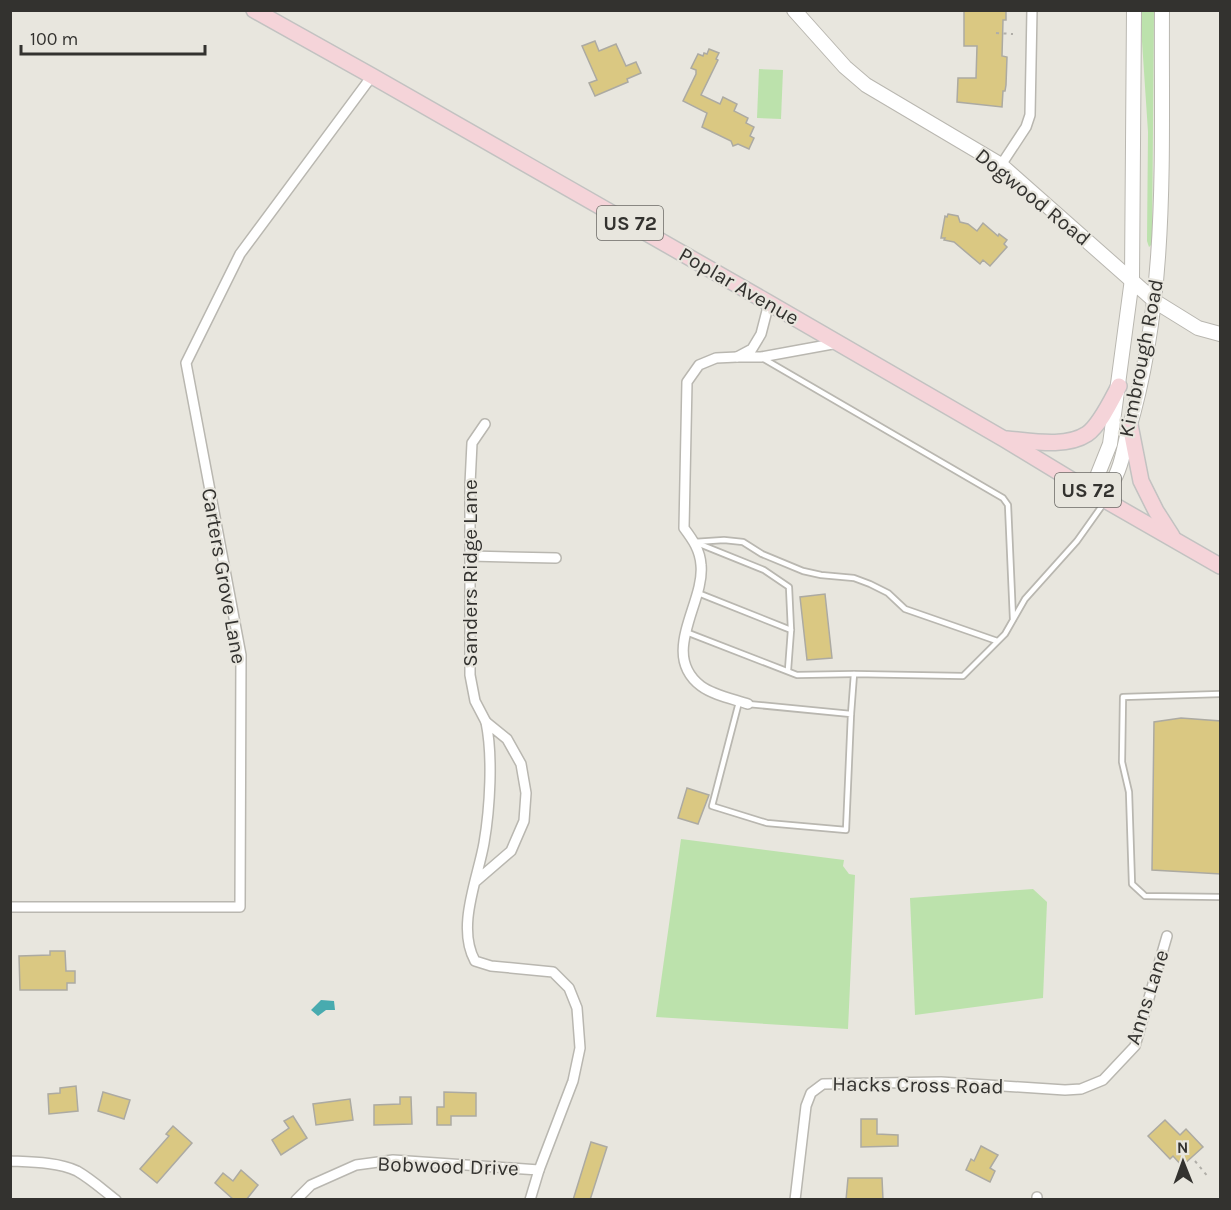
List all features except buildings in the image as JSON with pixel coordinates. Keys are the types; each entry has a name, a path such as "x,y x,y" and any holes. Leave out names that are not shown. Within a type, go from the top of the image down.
{"main road":[{"name":"Poplar Avenue","path":"254,10 839,343 1221,566"},
{"path":"1004,439 1068,441 1088,433 1105,412 1119,386"},
{"path":"1130,425 1142,481 1156,511 1173,538"}],"street":[{"path":"1001,165 1026,127 1030,115 1032,10"},
{"name":"Kimbrough Road","path":"1101,498 1098,474 1110,444 1132,279 1134,10"},
{"name":"Kimbrough Road","path":"1101,498 1111,484 1130,425 1156,302 1160,219 1162,10"},
{"name":"Dogwood Road","path":"795,11 839,61 866,85 1001,165 1156,302 1198,327 1221,334"},
{"name":"Carters Grove Lane","path":"10,907 240,907 241,655 186,363 240,255 372,76"},
{"path":"737,357 752,349 757,342 769,303"},
{"path":"743,702 705,689 692,678 683,653 701,574 701,564 694,542 684,528 687,382 699,365 716,358 761,357 839,343"},
{"name":"Sanders Ridge Lane","path":"485,424 472,443 470,675 475,701 486,722 489,738 488,812 484,844 469,910 469,950 475,961 491,966 553,972 569,988 577,1008 580,1048 573,1081 539,1170"},
{"path":"470,556 556,558"},
{"name":"Sanders Ridge Lane","path":"475,882 511,851 524,821 526,793 521,764 507,739 486,722"},
{"name":"Anns Lane","path":"1065,1090 1081,1089 1103,1080 1135,1046 1167,936"},
{"name":"Hacks Cross Road","path":"795,1200 806,1106 811,1093 823,1084 940,1082 1065,1090"},
{"path":"10,1161 40,1162 74,1170 116,1200"},
{"name":"Bobwood Drive","path":"296,1200 311,1185 356,1165 393,1161 539,1170"},
{"path":"530,1200 539,1170"}],"lane":[{"path":"761,357 1003,498 1008,505 1013,619"},
{"path":"686,632 797,675 963,676 1005,634 1025,599 1077,541 1101,498"},
{"path":"694,542 723,540 743,542 762,554 803,571 854,578 888,593 905,609 997,641"},
{"path":"694,542 764,570 789,587 791,630 788,670"},
{"path":"696,592 791,630"},
{"path":"851,714 743,702 712,806 767,823 846,830 854,674"},
{"path":"1221,694 1123,697 1122,762 1130,792 1132,884 1145,896 1221,897"}],"path":[{"path":"996,33 1013,34"},
{"path":"1195,1161 1209,1178"}],"green space":[{"path":"1140,11 1154,11 1152,244 1149,247 1147,241 1148,132"},
{"path":"759,69 783,70 781,119 757,118"},
{"path":"681,839 844,860 843,866 849,874 855,875 848,1029 656,1017"},
{"path":"1033,889 1047,902 1043,998 915,1015 910,898"}],"water":[{"path":"321,1000 334,1001 335,1010 326,1010 318,1016 311,1010"}]}
